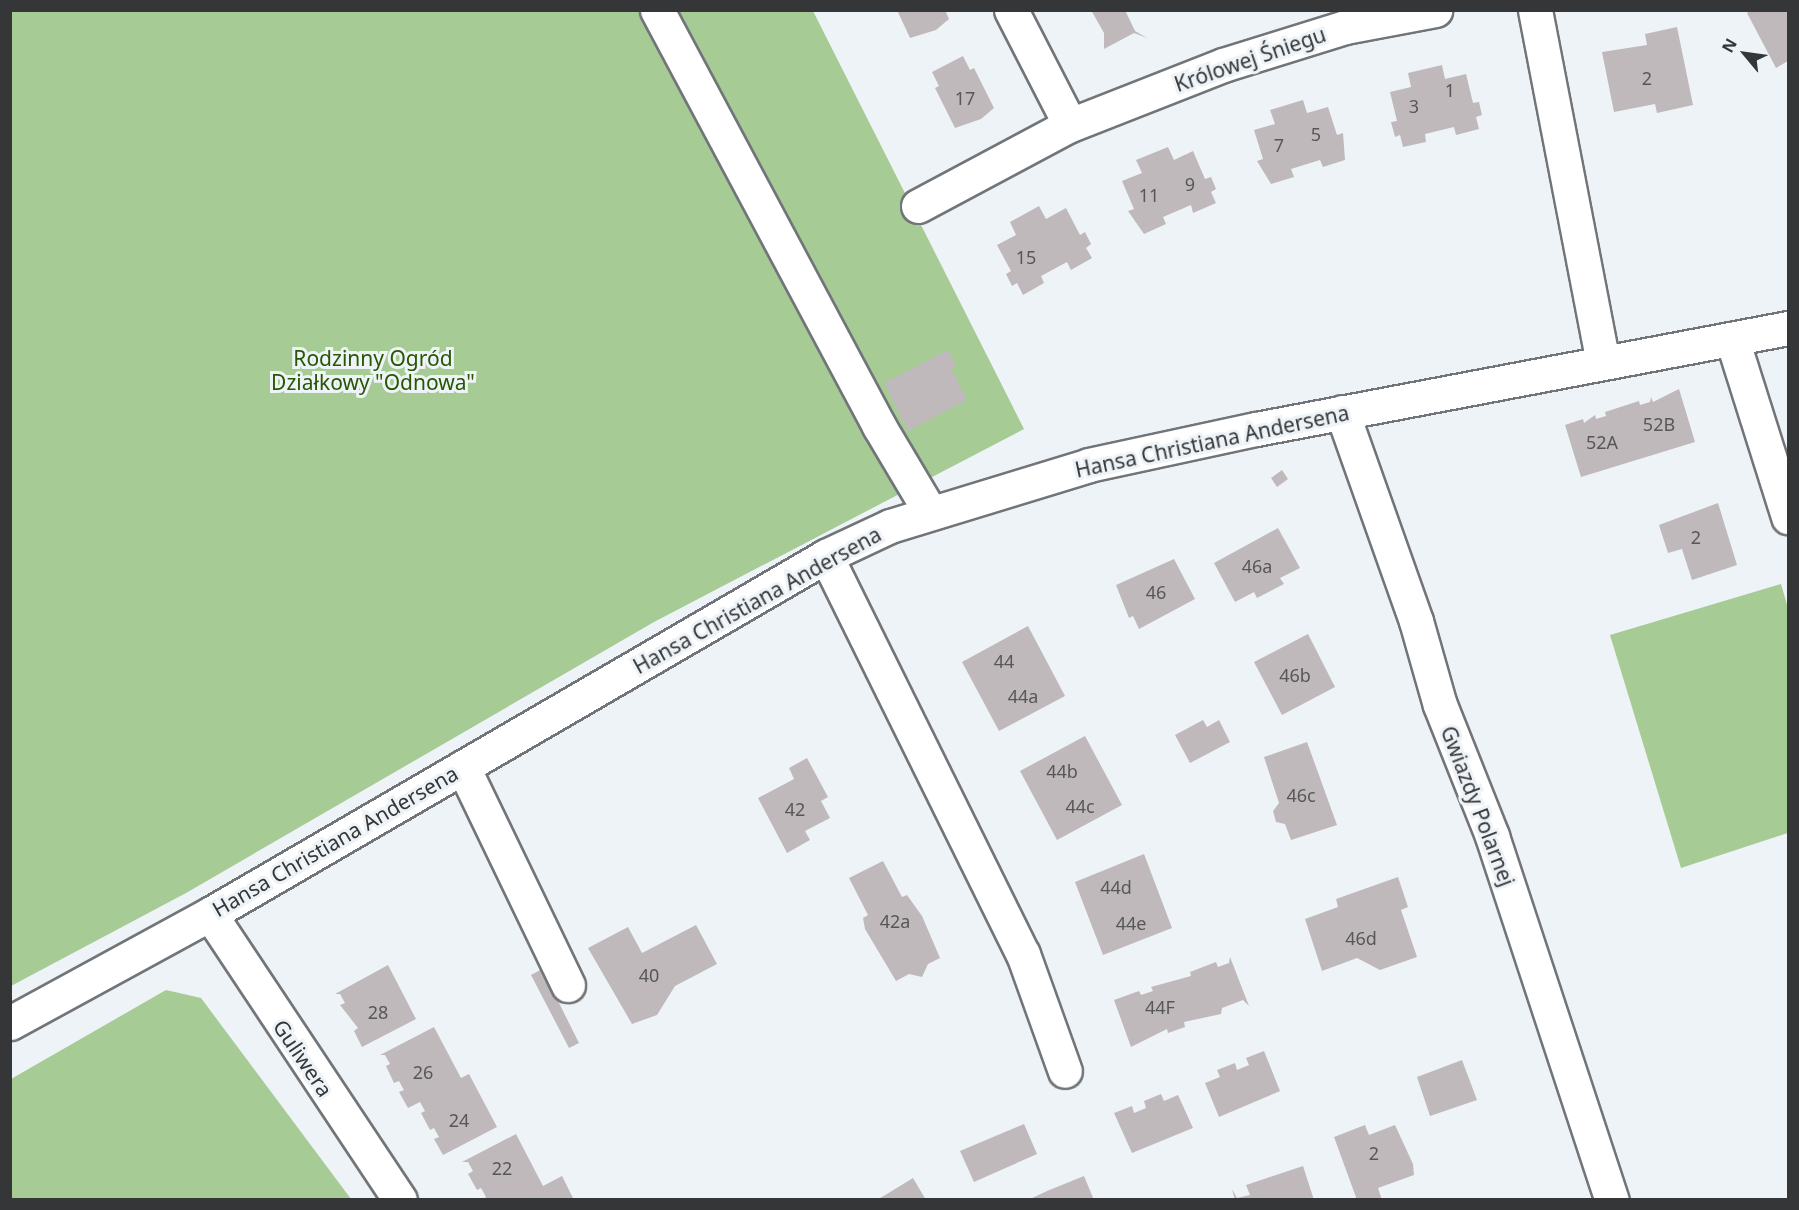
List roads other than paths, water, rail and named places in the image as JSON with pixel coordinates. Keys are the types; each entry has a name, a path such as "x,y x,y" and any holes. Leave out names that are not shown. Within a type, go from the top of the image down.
{"street":[{"path":"657,10 879,426 930,512"},
{"path":"1011,10 1070,125"},
{"name":"Królowej Śniegu","path":"918,206 1070,125 1292,41 1389,14 1436,10"},
{"path":"1535,10 1603,363"},
{"name":"Hansa Christiana Andersena","path":"10,1023 210,914 826,556 890,526 1089,465 1342,412 1788,328"},
{"path":"1732,339 1788,518"},
{"name":"Gwiazdy Polarnej","path":"1342,412 1416,621 1440,705 1492,836 1606,1198"},
{"path":"826,556 1023,954 1065,1071"},
{"path":"463,767 568,985"},
{"name":"Guliwera","path":"210,914 400,1200"}],"park label":[{"name":"Rodzinny Ogród Działkowy \"Odnowa\"","path":"373,370"}]}
